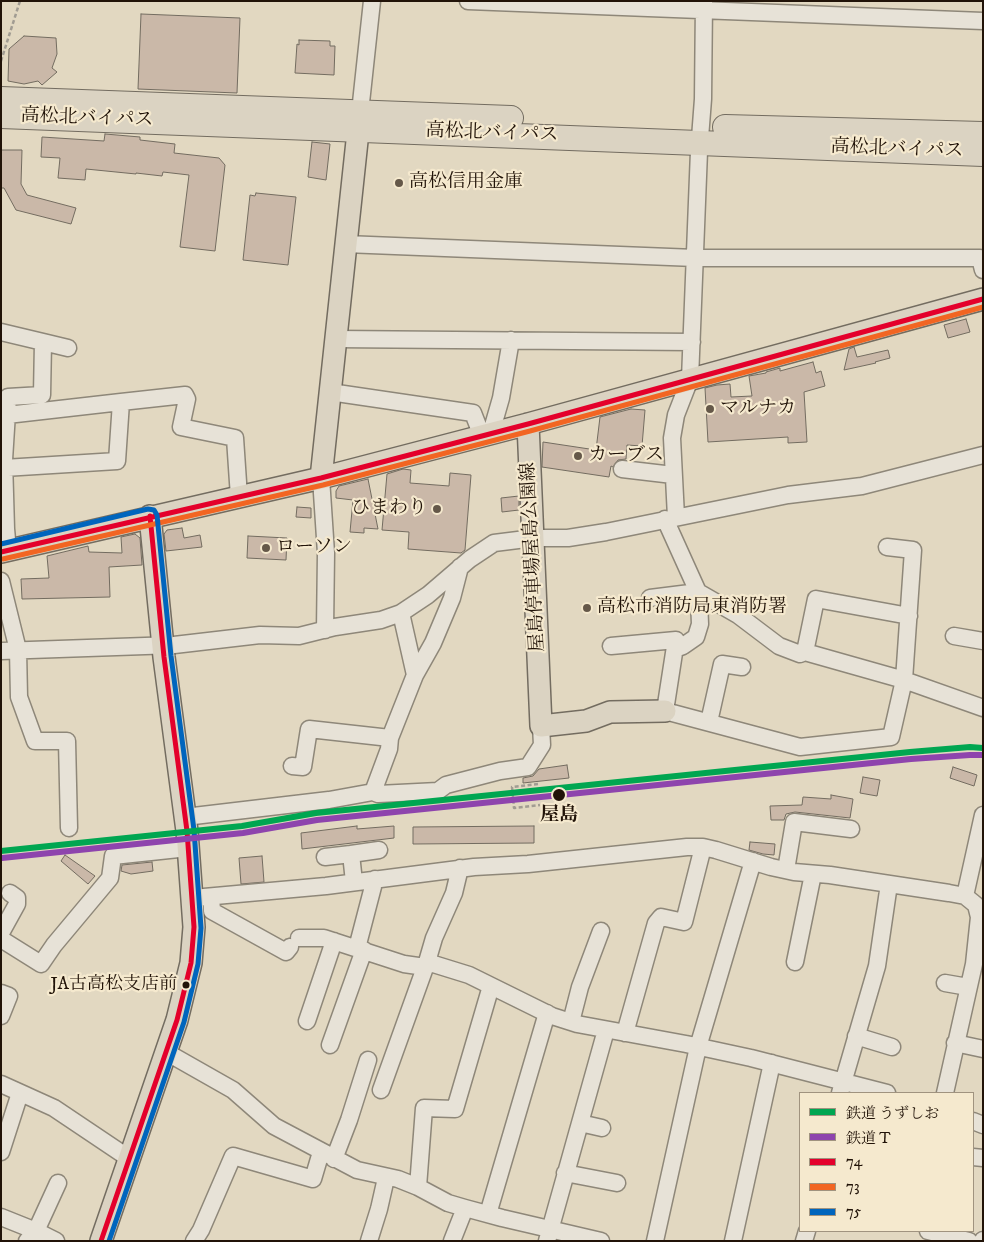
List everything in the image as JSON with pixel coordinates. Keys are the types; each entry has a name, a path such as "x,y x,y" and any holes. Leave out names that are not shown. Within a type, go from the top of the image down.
{"highway":[{"name":"高松北バイパス","path":"1,99 359,121 700,135 983,154"},
{"name":"高松北バイパス","path":"1,116 359,121"},
{"name":"高松北バイパス","path":"700,135 983,134"}],"main road":[{"path":"321,478 359,121"},
{"path":"5,551 321,478 528,424 983,299"},
{"name":"屋島停車場屋島公園線","path":"528,424 541,726"},
{"path":"101,1241 179,1011 191,963 194,927 202,897 188,848 163,645 150,516"},
{"path":"541,726 586,721 610,712 665,710"}],"street":[{"path":"359,121 372,1"},
{"path":"468,1 704,6 983,21"},
{"path":"675,649 696,637 700,624 698,592 671,518 672,438 676,416 690,379 704,6"},
{"path":"345,244 695,258 980,258 983,270"},
{"path":"1,332 68,348"},
{"path":"335,338 692,342"},
{"path":"487,435 501,398 511,340"},
{"path":"42,403 43,342"},
{"path":"330,392 473,413 487,435"},
{"path":"5,551 3,462 7,415 5,396 42,403 121,402 185,395 181,427 235,438 239,496"},
{"path":"3,462 117,461 121,402"},
{"path":"7,415 42,403"},
{"path":"1,651 163,645 260,635 298,636 381,620 401,613 428,595 460,567 494,543 534,538 568,538 788,495 862,486 983,455"},
{"path":"622,470 673,475"},
{"path":"321,478 326,553 325,630"},
{"path":"611,646 676,640 665,710 800,747 891,737 904,680 913,550 887,547"},
{"path":"373,792 389,748 390,738 415,675 452,598 460,567"},
{"path":"1,581 18,650 19,697 35,741 67,742 69,828"},
{"path":"650,598 698,592 738,615 779,646 800,654 805,652 904,680 983,708"},
{"path":"805,652 816,599 908,616"},
{"path":"401,613 415,675"},
{"path":"954,636 983,641"},
{"path":"709,722 722,664 742,667"},
{"path":"185,817 329,800 373,792 378,794 438,791 446,785 500,771 528,767 542,745 541,726"},
{"path":"292,766 303,767 309,729 390,738"},
{"path":"786,870 794,822 851,829"},
{"path":"965,896 982,823"},
{"path":"879,1092 841,1087 772,1064 698,1047 571,1022 547,1013 469,975 426,964 404,964 334,940 324,938 295,942 286,952 212,911 202,897 354,882 460,868 528,864 687,846 703,847 786,870 949,892 965,896 976,905 979,917 979,957 968,987 945,1092"},
{"path":"625,1033 656,923 661,917 684,922 703,847"},
{"path":"1,939 40,964 110,878 113,856 188,848"},
{"path":"325,857 379,850"},
{"path":"351,854 354,882"},
{"path":"655,1241 698,1047 753,861"},
{"path":"381,1090 434,938 454,893 460,868"},
{"path":"795,962 813,874"},
{"path":"330,1045 361,949 375,879"},
{"path":"841,1087 877,966 889,884"},
{"path":"1,933 17,904 17,898 10,893"},
{"path":"571,1022 580,987 600,931"},
{"path":"306,1021 334,940"},
{"path":"944,983 968,987"},
{"path":"418,1187 424,1108 455,1109 491,986"},
{"path":"1,993 8,996 1,1016"},
{"path":"488,1214 547,1013"},
{"path":"548,1235 606,1030"},
{"path":"856,1036 892,1047"},
{"path":"955,1043 983,1049"},
{"path":"166,1052 233,1090 274,1126 357,1170 386,1178 398,1179 448,1203 488,1214 548,1235 601,1241"},
{"path":"194,1241 201,1230 233,1156 314,1179 349,1120 368,1060"},
{"path":"733,1241 772,1064"},
{"path":"1,1084 54,1108 130,1159"},
{"path":"2,1150 20,1093"},
{"path":"580,1123 602,1128"},
{"path":"566,1173 617,1183"},
{"path":"369,1241 379,1210 386,1178"},
{"path":"32,1236 58,1183"},
{"path":"452,1241 465,1208"},
{"path":"1,1217 32,1236 56,1241"},
{"path":"932,1232 969,1241"}],"path":[{"path":"1,60 20,1"},
{"path":"538,784 512,787 514,808 540,805"}],"building":[{"path":"141,14 240,18 237,93 138,89"},
{"path":"24,36 56,38 57,54 52,68 57,72 42,85 38,81 24,84 8,81 9,49"},
{"path":"299,40 330,41 330,46 335,46 334,75 295,73 297,44 299,45"},
{"path":"105,134 140,137 140,140 175,144 174,153 219,158 225,165 215,251 180,247 189,175 163,172 162,176 86,169 85,180 58,178 60,158 41,157 42,137 104,141"},
{"path":"312,142 330,144 326,180 308,177"},
{"path":"1,150 22,150 21,184 27,195 76,208 71,224 16,210 4,188 1,188"},
{"path":"256,193 296,197 288,265 243,260 250,195 255,196"},
{"path":"966,319 970,332 948,338 944,325"},
{"path":"854,347 857,357 888,350 890,358 844,370 849,349"},
{"path":"813,362 816,373 821,371 825,386 804,392 807,442 788,443 788,437 708,442 705,388 730,384 731,397 752,396 749,376 780,368 780,371"},
{"path":"631,409 645,410 642,446 627,445 626,459 618,460 613,467 611,466 609,477 542,467 543,442 596,450 600,417"},
{"path":"403,469 411,470 410,483 449,486 450,473 471,475 465,550 461,553 408,549 409,532 382,530 387,474"},
{"path":"368,479 378,529 364,528 364,533 350,532 353,500 336,498 336,491 339,486"},
{"path":"519,496 519,510 502,512 501,498"},
{"path":"297,507 311,508 311,518 296,517"},
{"path":"182,528 184,538 200,535 202,547 166,551 164,534 167,530"},
{"path":"135,534 140,538 142,565 109,567 110,597 22,599 21,579 49,578 47,556 88,546 89,552 122,553 121,537"},
{"path":"248,536 287,538 286,560 247,558"},
{"path":"567,765 569,778 523,783 523,778 533,776 539,769"},
{"path":"953,767 977,775 974,786 950,778"},
{"path":"863,777 880,780 877,796 860,793"},
{"path":"831,795 853,799 850,818 795,812 786,814 784,820 771,820 770,806 802,805 803,797 831,799"},
{"path":"357,826 357,829 394,826 394,838 302,849 301,833"},
{"path":"534,826 534,843 413,844 413,827"},
{"path":"750,842 775,844 774,855 749,850"},
{"path":"65,855 95,876 88,884 61,861"},
{"path":"262,856 264,882 241,884 239,858"},
{"path":"152,862 153,871 131,874 121,871 122,865"}],"rail line":[{"name":"うずしお","path":"1,851 242,826 316,813 910,752 970,747 983,748"},
{"name":"T","path":"2,858 243,833 317,820 911,759 982,755"}],"transit line":[{"name":"74","path":"1,552 321,478 528,424 983,299"},
{"name":"73","path":"3,559 323,485 530,431 983,307"},
{"name":"75","path":"1,544 148,509 154,510 157,515 171,656 194,830 201,928 198,964 184,1022 109,1241"},
{"name":"74","path":"101,1241 177,1020 191,963 194,927 187,831 164,657 150,516"}],"place":[{"name":"高松信用金庫","path":"399,183"},
{"name":"マルナカ","path":"710,409"},
{"name":"カーブス","path":"578,456"},
{"name":"ひまわり","path":"437,509"},
{"name":"ローソン","path":"266,548"},
{"name":"高松市消防局東消防署","path":"587,608"},
{"name":"屋島","path":"559,795"},
{"name":"JA古高松支店前","path":"186,985"}]}
